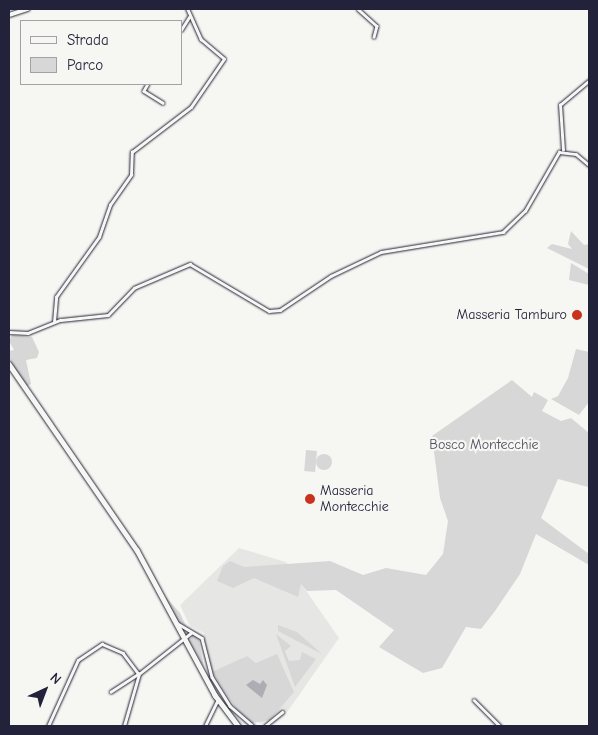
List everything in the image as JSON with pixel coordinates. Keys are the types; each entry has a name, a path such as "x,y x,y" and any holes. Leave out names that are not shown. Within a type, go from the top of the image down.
{"main road":[{"path":"9,14 28,9"},
{"path":"9,364 137,550 218,699 238,726"}],"street":[{"path":"54,323 56,297 99,237 117,192 131,175 132,152 191,107 224,59 201,40 197,23 189,16 187,9"},
{"path":"358,9 377,26 374,37"},
{"path":"182,28 189,16"},
{"path":"9,332 28,334 54,323 108,315 134,288 190,264 269,311 280,310 331,276 381,252 503,232 525,211 563,150 560,105 589,81"},
{"path":"147,85 144,91 163,103"},
{"path":"563,150 589,165"},
{"path":"175,622 195,631 202,638 204,657 224,698 253,726"},
{"path":"182,633 187,628"},
{"path":"182,633 195,631"},
{"path":"111,692 186,641 191,633"},
{"path":"48,726 78,660 96,647 108,644 123,653 138,674"},
{"path":"124,726 138,674"},
{"path":"205,726 218,699"},
{"path":"474,700 500,726"},
{"path":"265,726 282,712"}],"shaded area":[{"path":"239,548 286,562 339,638 285,715 279,711 261,724 236,708 221,688 207,661 204,633 190,626 180,605"},
{"path":"253,680 260,684 263,680 267,685 262,698 246,685"}],"green space":[{"path":"571,231 584,245 589,244 589,269 547,248 552,244 572,249 568,244"},
{"path":"571,263 589,274 589,285 569,280"},
{"path":"12,335 32,337 39,352 37,358 26,360 31,384 27,386 9,360 9,351 14,350 9,341"},
{"path":"576,349 589,352 589,402 579,415 551,399 558,396 568,378"},
{"name":"Bosco Montecchie","path":"512,380 532,397 534,392 548,400 542,411 561,421 571,418 589,433 588,487 558,479 541,518 589,554 589,565 536,534 520,574 495,611 481,629 466,627 442,668 423,673 379,647 394,630 336,590 307,591 301,584 298,597 254,578 233,588 217,581 223,566 230,561 244,567 330,561 363,575 386,568 426,575 443,554 448,521 440,498 432,436"},
{"path":"306,450 317,451 315,472 304,471"},
{"path":"324,454 330,456 332,462 330,468 324,470 318,468 316,462 318,456"},
{"path":"165,596 180,613 186,626 178,622"},
{"path":"278,625 297,632 322,654 278,631"},
{"path":"194,634 198,636 204,667 189,641"},
{"path":"276,634 291,646 285,651 289,661 300,660 302,652 316,659 295,687"},
{"path":"277,654 294,692 270,720 252,723 236,708 212,672 247,656 256,663"}],"place":[{"name":"Masseria Tamburo","path":"577,315"},
{"name":"Masseria Montecchie","path":"310,499"}]}
